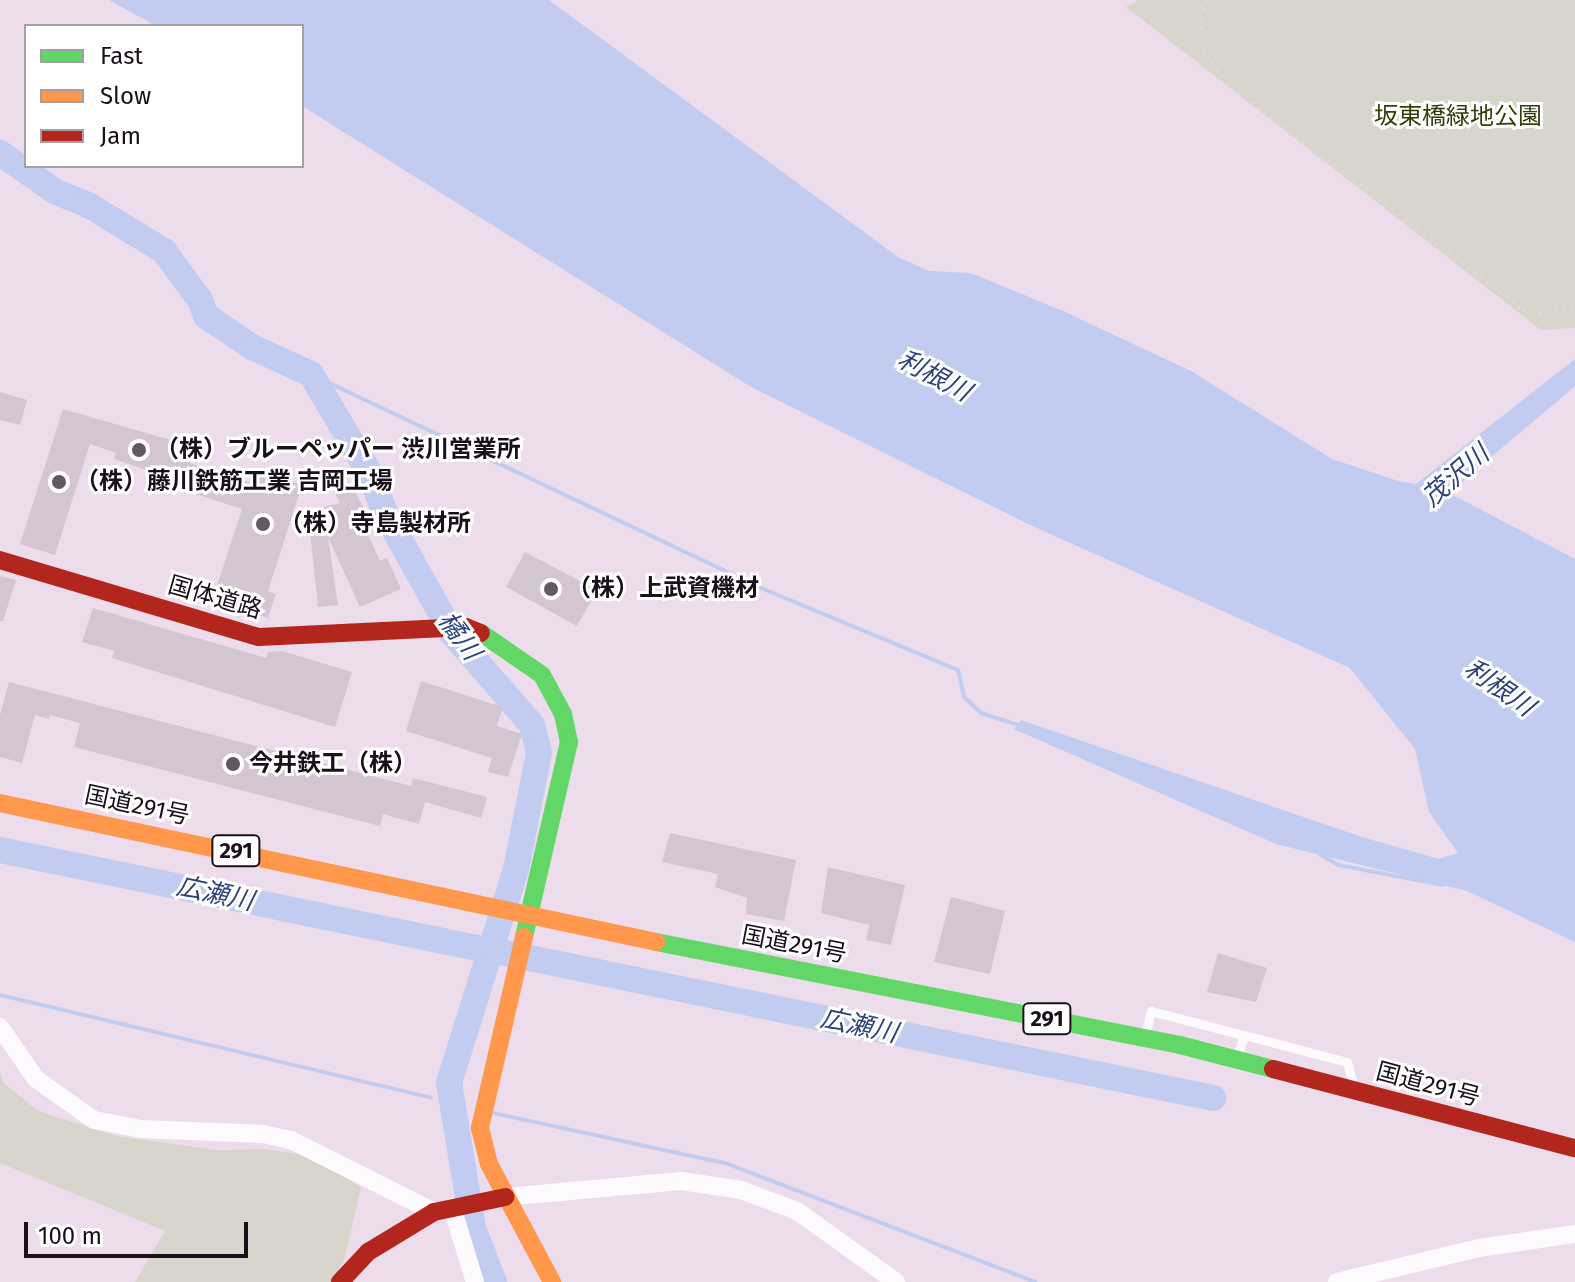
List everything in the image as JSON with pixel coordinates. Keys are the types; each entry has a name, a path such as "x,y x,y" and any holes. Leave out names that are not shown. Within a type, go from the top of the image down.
{"main road":[{"name":"国体道路","path":"0,560 259,637 466,627 519,654 542,675 563,714 567,755 523,912"},
{"name":"国道291号","path":"0,803 1145,1038 1575,1148"},
{"path":"523,912 524,943 518,975 480,1128 489,1164 552,1282"},
{"path":"340,1282 368,1252 448,1208 505,1197"}],"street":[{"path":"0,1027 36,1079 94,1120 141,1129 264,1134 291,1140 448,1208 475,1282"},
{"path":"505,1197 681,1181 741,1190 797,1211 896,1282"},
{"path":"1337,1282 1479,1248 1575,1234"}],"lane":[{"path":"1145,1038 1151,1011 1347,1062 1355,1091"},
{"path":"1237,1060 1244,1035"}],"path":[{"path":"1207,0 1200,19 1203,49 1226,83 1523,309 1540,313 1575,305"}],"green space":[{"name":"坂東橋緑地公園","path":"1138,0 1575,0 1575,328 1541,330 1126,7"},
{"path":"0,1072 4,1083 38,1111 117,1136 216,1150 262,1149 307,1155 361,1187 344,1261 331,1282 135,1282 165,1231 0,1163"}],"water":[{"path":"109,0 549,0 898,257 929,271 971,273 1063,311 1191,371 1332,459 1398,481 1416,484 1575,359 1575,386 1449,493 1575,559 1575,942 1467,891 1276,844 1014,729 1021,720 1362,837 1439,859 1458,853 1429,812 1415,749 1350,668 1030,525 751,387 304,107 304,24 152,24"}],"building":[{"path":"0,392 27,400 20,425 0,420"},
{"path":"63,409 174,441 169,456 251,483 255,469 302,485 268,591 276,594 268,618 212,601 242,509 168,485 170,478 114,459 116,453 90,444 55,555 20,544"},
{"path":"351,484 373,526 366,530 380,561 387,558 401,589 360,607 328,537 338,605 318,607 308,511 340,503 334,491"},
{"name":"（株）上武資機材","path":"525,552 597,590 577,626 506,587"},
{"path":"0,576 16,580 3,621 0,621"},
{"path":"93,608 266,658 268,652 282,651 352,672 335,727 112,658 114,651 82,642"},
{"path":"421,681 503,707 497,726 522,734 508,777 488,772 492,758 406,731"},
{"name":"今井鉄工（株）","path":"9,682 411,786 413,778 487,797 481,818 425,802 419,824 383,814 380,826 74,747 80,723 50,715 49,719 35,715 22,763 0,757 0,715"},
{"path":"670,833 796,860 784,921 746,914 747,898 715,887 718,874 662,862"},
{"path":"828,867 905,885 891,945 866,940 869,925 821,913"},
{"path":"951,897 1005,911 990,974 934,962"},
{"path":"1218,953 1267,968 1256,1002 1207,992"}],"waterway":[{"name":"橘川","path":"0,153 56,192 90,206 164,251 200,300 206,316 252,347 311,374 369,472 386,515 452,633 532,725 539,753 516,869 449,1083 473,1228 494,1282"},
{"path":"304,371 761,588 958,670 964,697 981,713 1019,725"},
{"name":"広瀬川","path":"0,850 477,948"},
{"path":"1318,853 1338,865 1443,885"},
{"name":"広瀬川","path":"505,953 1213,1098"},
{"path":"0,995 431,1098"},
{"path":"493,1113 728,1164 1035,1282"}],"traffic: fast":[{"path":"481,633 542,675 563,714 569,742 524,937"},
{"path":"656,942 1180,1045 1273,1069"}],"traffic: slow":[{"path":"0,803 656,942"},
{"path":"524,937 480,1128 489,1164 552,1282"}],"traffic: jam":[{"path":"0,560 259,637 466,627 481,633"},
{"path":"1273,1069 1575,1148"},
{"path":"340,1282 368,1252 434,1212 505,1197"}],"place":[{"name":"（株）ブルーペッパー 渋川営業所","path":"139,450"},
{"name":"（株）藤川鉄筋工業 吉岡工場","path":"59,482"},
{"name":"（株）寺島製材所","path":"263,524"},
{"name":"（株）上武資機材","path":"551,589"},
{"name":"今井鉄工（株）","path":"233,764"}],"water label":[{"name":"利根川","path":"934,376"},
{"name":"茂沢川","path":"1456,476"},
{"name":"利根川","path":"1499,688"}]}
